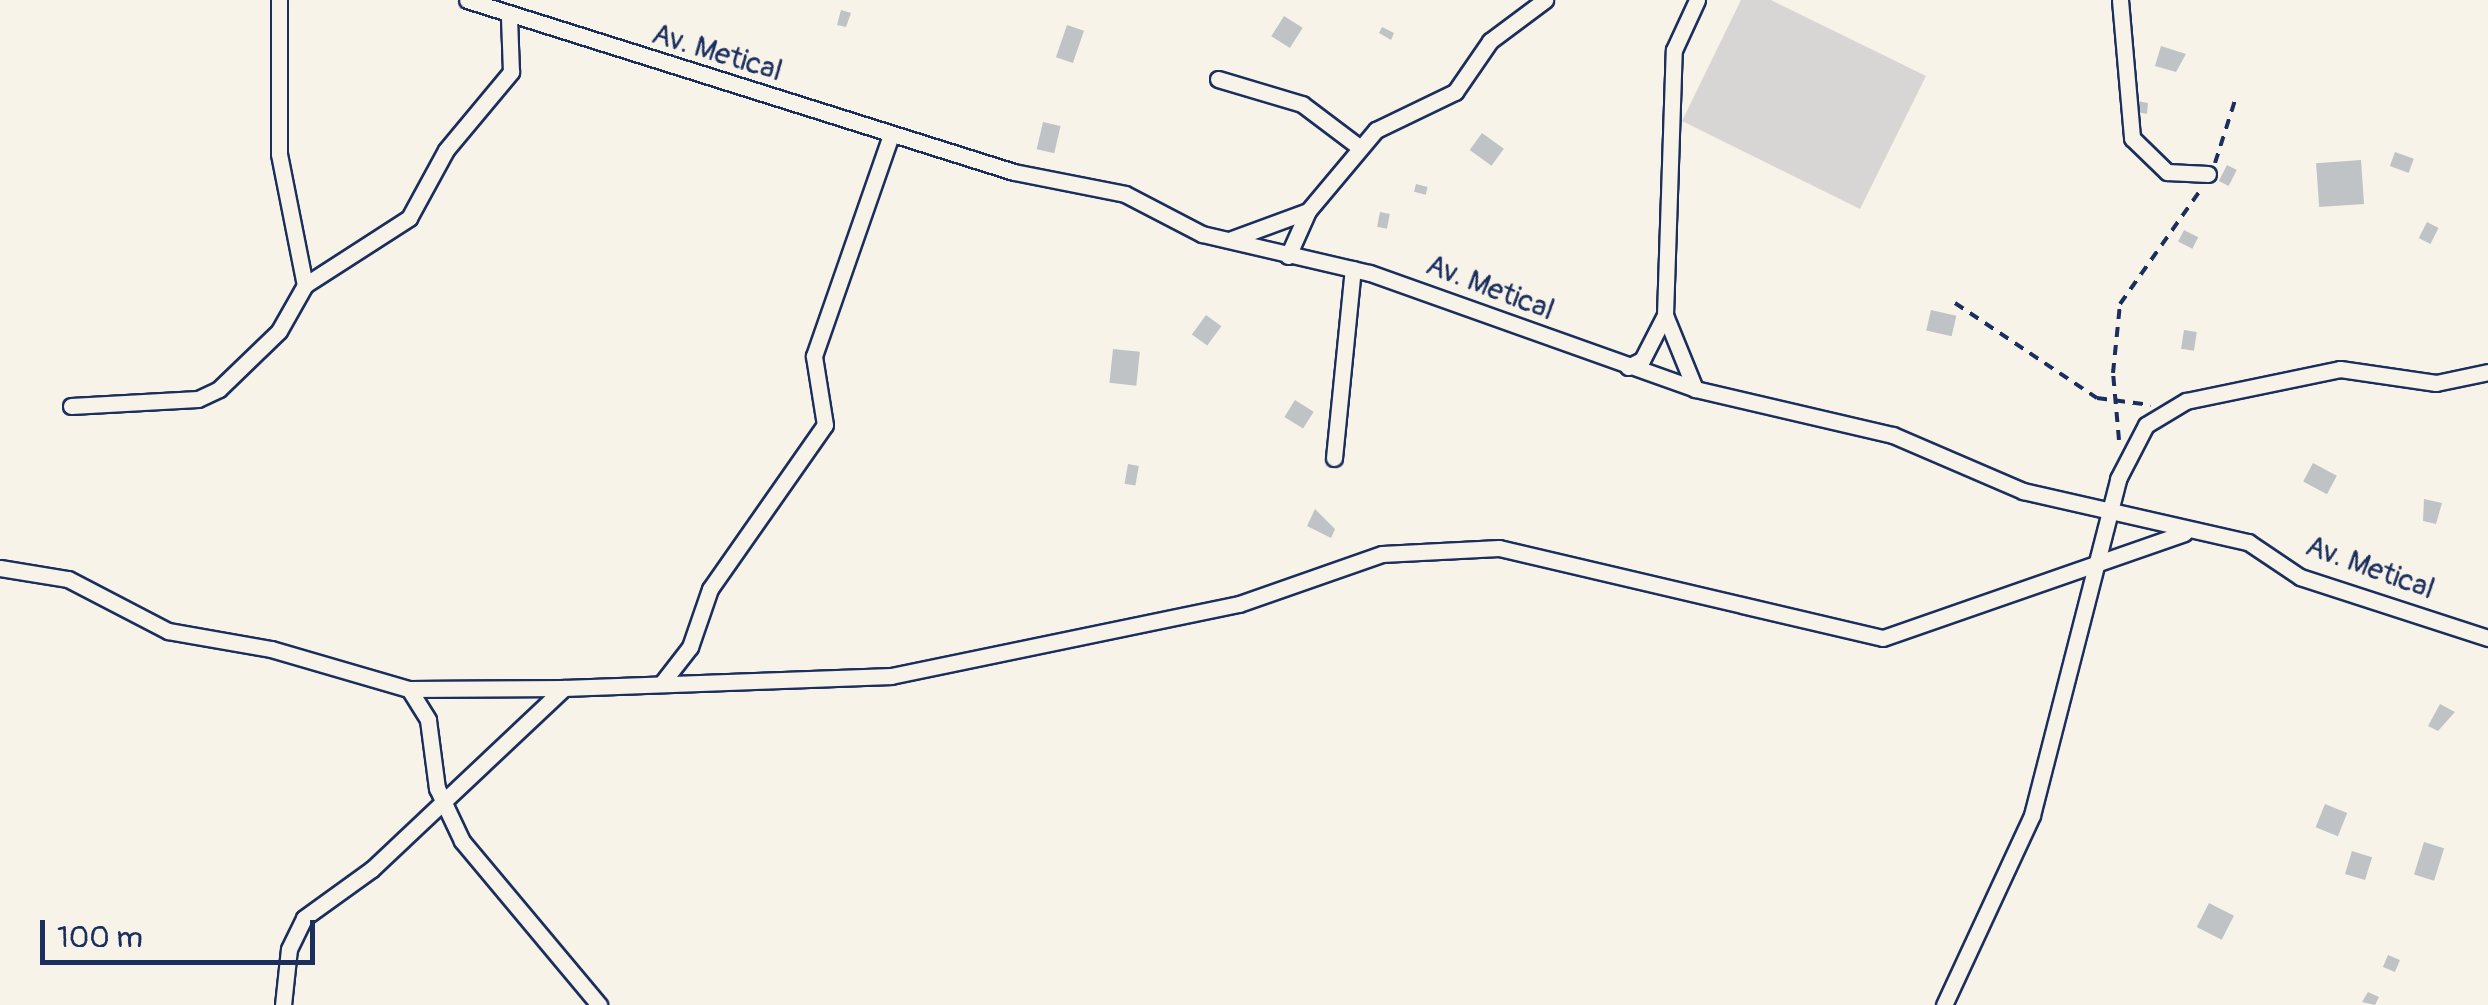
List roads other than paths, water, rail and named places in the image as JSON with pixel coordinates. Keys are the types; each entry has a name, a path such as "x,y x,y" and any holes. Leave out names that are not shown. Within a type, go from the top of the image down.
{"street":[{"path":"279,0 278,154 305,286"},
{"name":"Av. Metical","path":"467,0 891,135 1125,194 1228,240 1353,269 1695,389 1893,436 1996,482 2184,533 2248,542 2300,577 2488,638"},
{"path":"1288,256 1308,211 1359,147 1455,92 1490,41 1545,0"},
{"path":"1695,389 1666,315 1674,50 1697,0"},
{"path":"2120,0 2132,138 2166,172 2208,174"},
{"path":"71,406 208,396 279,331 305,286 409,218 446,150 511,72 509,16"},
{"path":"1218,80 1302,104 1359,147"},
{"path":"662,683 690,647 710,589 825,425 814,356 891,135"},
{"path":"1228,240 1308,211"},
{"path":"1302,228 1313,262"},
{"path":"1334,458 1353,269"},
{"path":"1628,367 1642,360 1666,315"},
{"path":"1944,1005 2032,815 2108,514 2126,459 2165,411 2340,369 2436,383 2488,372"},
{"path":"0,568 68,579 168,631 410,689 564,688 891,676 1239,604 1382,554 1512,548 1868,638 1954,618 2098,560 2184,533"},
{"path":"284,1005 289,949 304,918 372,869 440,796 564,688"},
{"path":"410,689 428,720 440,796 470,855 545,931 600,1005"}]}
